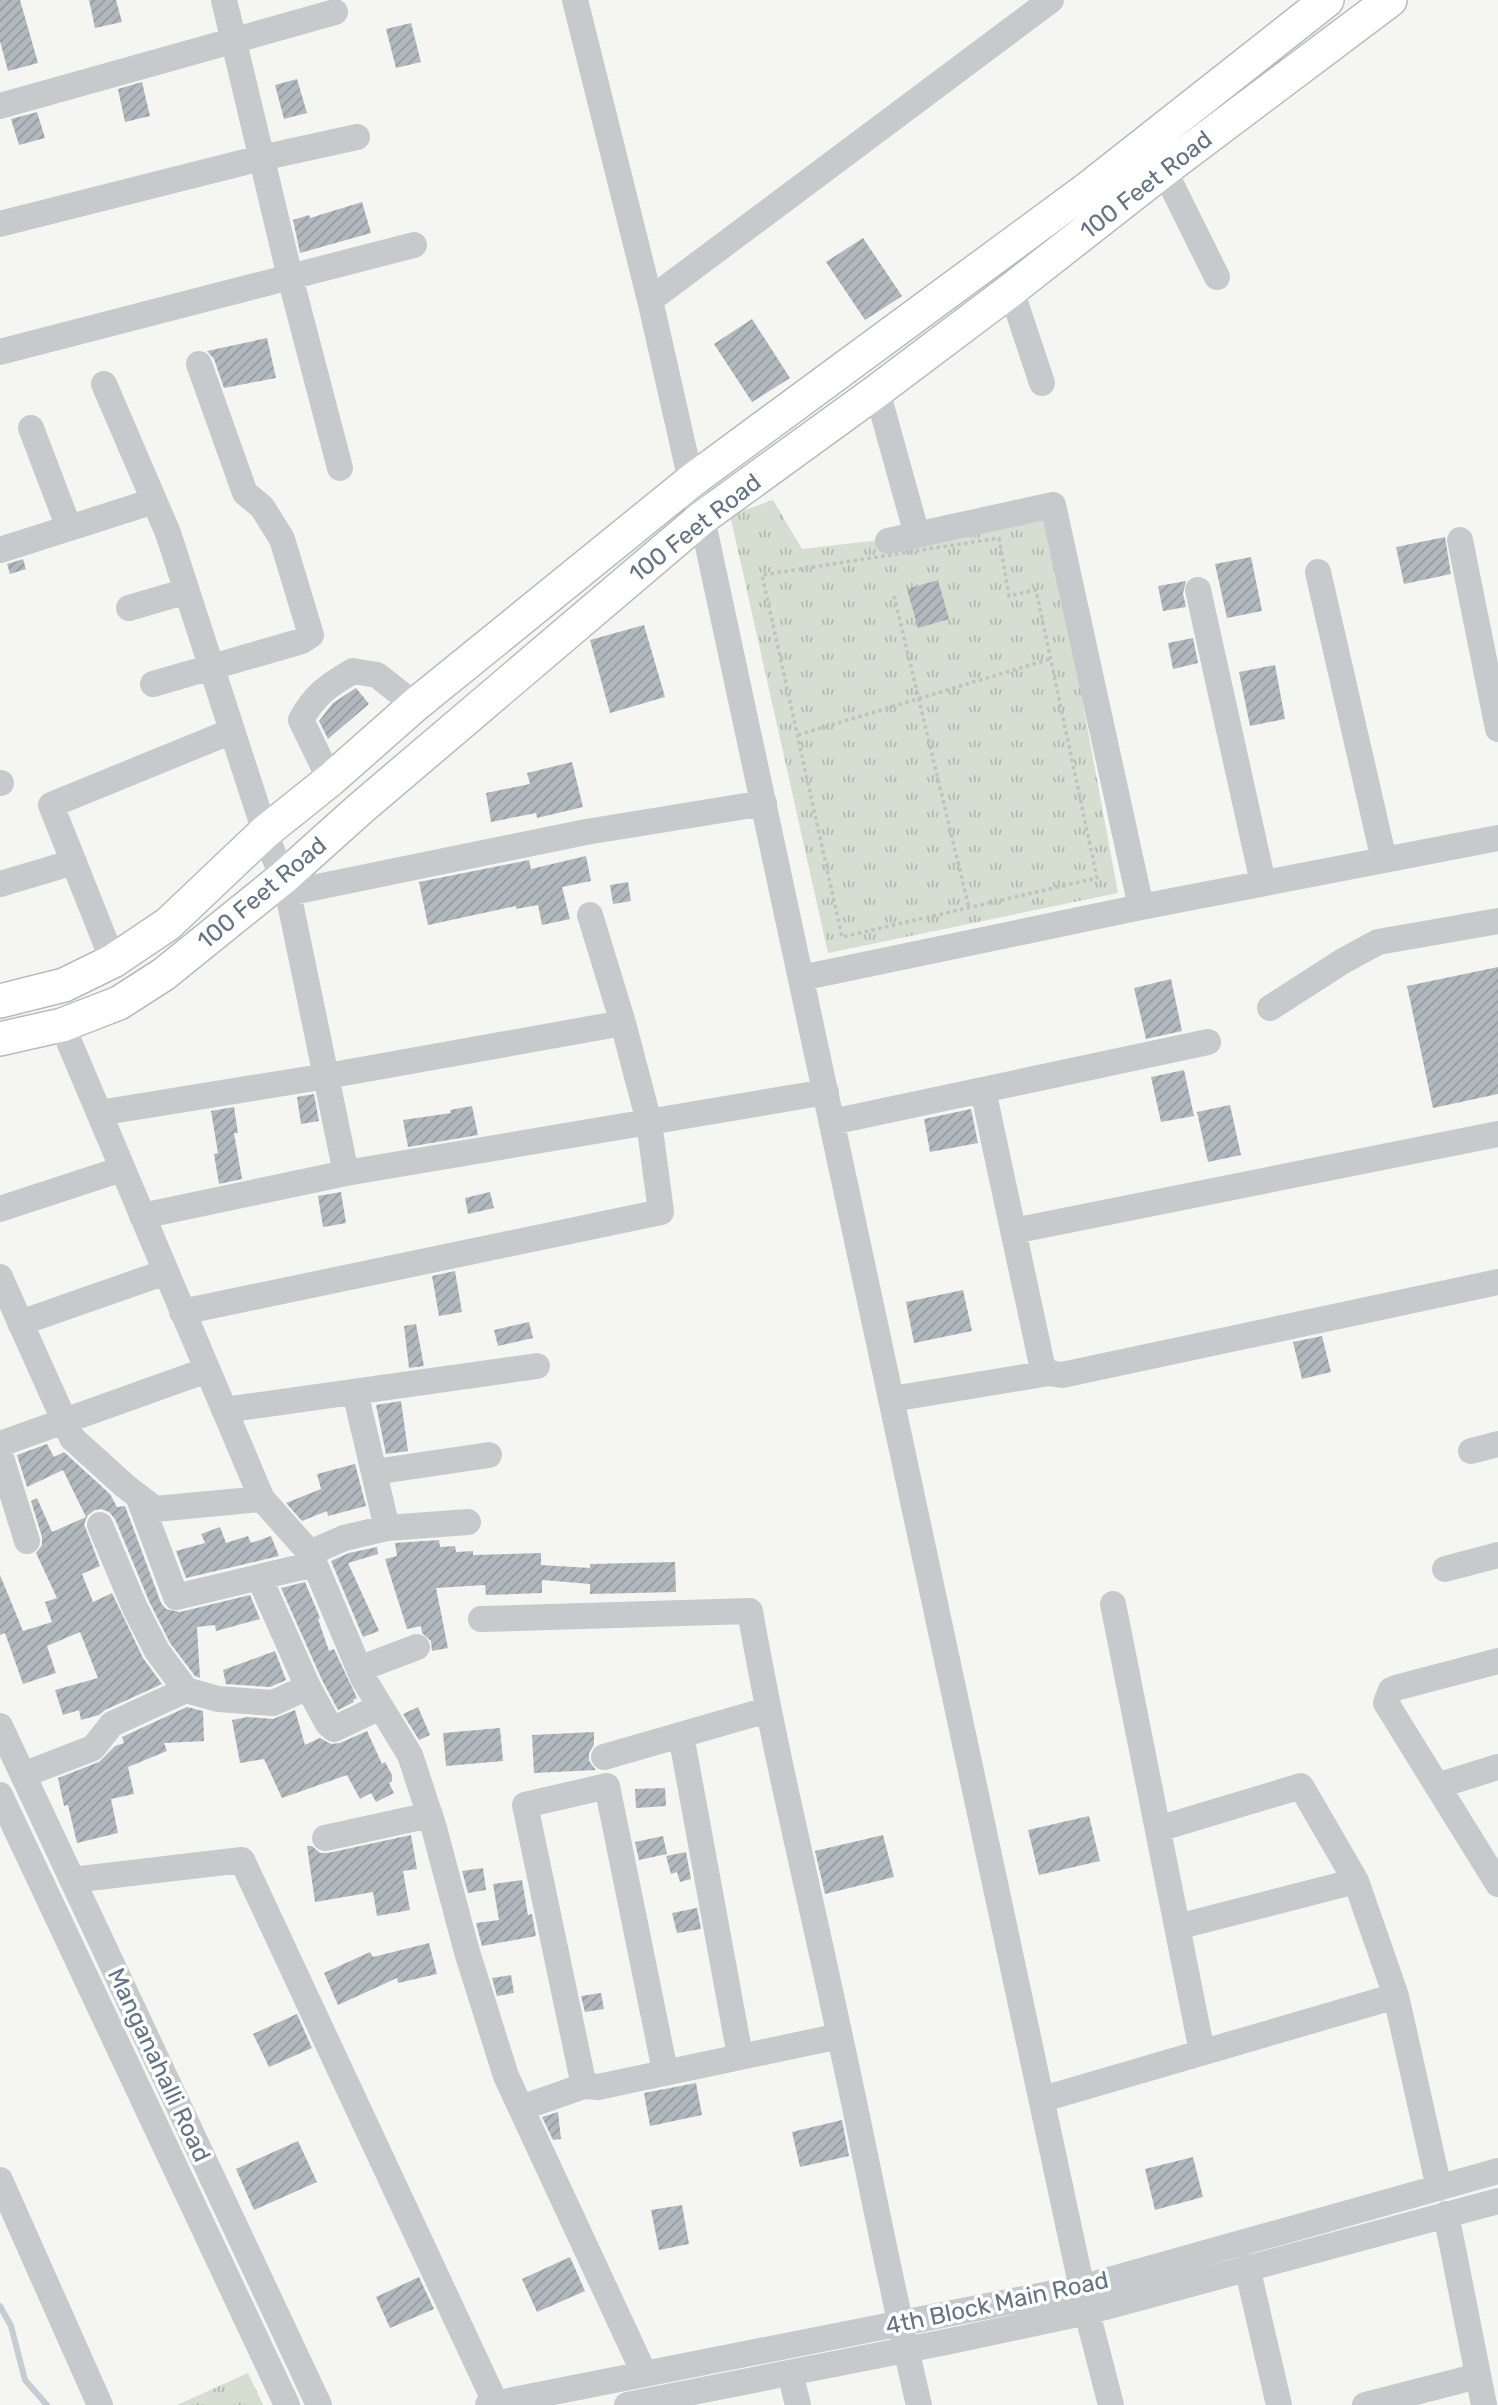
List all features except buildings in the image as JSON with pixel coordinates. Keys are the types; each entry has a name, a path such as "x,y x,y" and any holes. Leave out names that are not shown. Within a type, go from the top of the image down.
{"main road":[{"name":"100 Feet Road","path":"0,1001 64,985 113,961 168,924 265,832 330,780 415,705 691,481 1090,187 1327,0"},
{"name":"100 Feet Road","path":"0,1039 62,1025 120,1003 286,885 702,517 1012,290 1164,170 1390,0"}],"street":[{"path":"223,0 290,277 340,468"},
{"path":"575,0 702,517 1085,2300 1111,2405"},
{"path":"650,300 1051,0"},
{"path":"0,106 335,12"},
{"path":"0,224 261,158 357,137"},
{"path":"1164,170 1217,277"},
{"path":"0,352 414,245"},
{"path":"1012,290 1042,383"},
{"path":"153,684 302,641 311,635 282,539 262,507 246,493 199,365"},
{"path":"104,384 168,533 265,832 286,885 346,1173"},
{"path":"877,391 917,535"},
{"path":"31,428 69,528"},
{"path":"0,550 154,501"},
{"path":"888,541 1053,505 1141,906"},
{"path":"1460,540 1498,729"},
{"path":"1318,572 1384,860"},
{"path":"1198,590 1262,883"},
{"path":"129,608 187,591"},
{"path":"330,780 301,720 310,702 332,683 353,671 377,676 415,705"},
{"path":"113,961 51,805 232,731"},
{"path":"286,885 764,803"},
{"path":"802,978 1141,906 1498,838"},
{"path":"0,884 74,862"},
{"path":"183,1312 661,1212 649,1122 623,1023 590,915"},
{"path":"1270,1008 1378,942 1498,921"},
{"path":"99,1113 327,1076 623,1023"},
{"path":"62,1025 262,1499 312,1558 359,1669 410,1755 506,2076 644,2374"},
{"path":"832,1122 1208,1042"},
{"path":"983,1090 1042,1365 1049,1373"},
{"path":"142,1216 346,1173 826,1092"},
{"path":"1013,1231 1498,1133"},
{"path":"0,1209 122,1169"},
{"path":"11,1310 166,1272"},
{"path":"0,1277 11,1310 72,1438 138,1496 155,1509 262,1499"},
{"path":"892,1399 1049,1373 1062,1374 1498,1282"},
{"path":"224,1410 537,1366"},
{"path":"0,1444 207,1370"},
{"path":"355,1392 387,1528"},
{"path":"1471,1451 1498,1444"},
{"path":"0,1454 27,1541"},
{"path":"374,1472 489,1455"},
{"path":"138,1496 176,1597 259,1577 312,1558 344,1538 387,1528 468,1522"},
{"path":"100,1525 135,1608 157,1651 186,1690 219,1699 273,1703 308,1687"},
{"path":"1445,1569 1498,1555"},
{"path":"259,1577 308,1687 328,1724 334,1729 380,1707"},
{"path":"1113,1604 1202,2052"},
{"path":"481,1619 750,1612 767,1710 919,2405"},
{"path":"359,1669 417,1647"},
{"path":"1495,1874 1386,1703 1391,1690 1399,1686 1498,1661"},
{"path":"23,1774 93,1748 112,1724 186,1690"},
{"path":"604,1757 767,1710"},
{"name":"Manganahalli Road","path":"0,1726 319,2405"},
{"path":"681,1735 740,2056"},
{"path":"1437,1786 1498,1768"},
{"path":"584,2086 525,1805 607,1786 665,2071"},
{"path":"1158,1829 1301,1786 1356,1881 1396,1996 1439,2188"},
{"name":"Manganahalli Road","path":"0,1795 287,2405"},
{"path":"325,1839 430,1815"},
{"path":"72,1880 242,1860 492,2404"},
{"path":"1177,1927 1356,1881"},
{"path":"1043,2099 1396,1996"},
{"path":"521,2108 584,2086 598,2087 840,2036"},
{"name":"4th Block Main Road","path":"627,2405 906,2350 1085,2300 1498,2171"},
{"path":"0,2180 100,2405"},
{"name":"4th Block Main Road","path":"492,2404 900,2323 1085,2300 1247,2267 1498,2201"},
{"path":"1446,2214 1483,2405"},
{"path":"1247,2267 1279,2405"},
{"path":"790,2373 797,2405"},
{"path":"1364,2405 1478,2376"}],"path":[{"path":"999,538 1009,596 1036,590 1097,878 842,937 798,735 762,575 999,538"},
{"path":"894,596 970,908"},
{"path":"798,735 1051,659"}],"green space":[{"path":"773,500 802,549 1049,520 1118,893 828,953 730,515"},
{"path":"248,2373 263,2405 177,2405"}],"waterway":[{"path":"0,2306 11,2326 25,2380 47,2405"}]}
